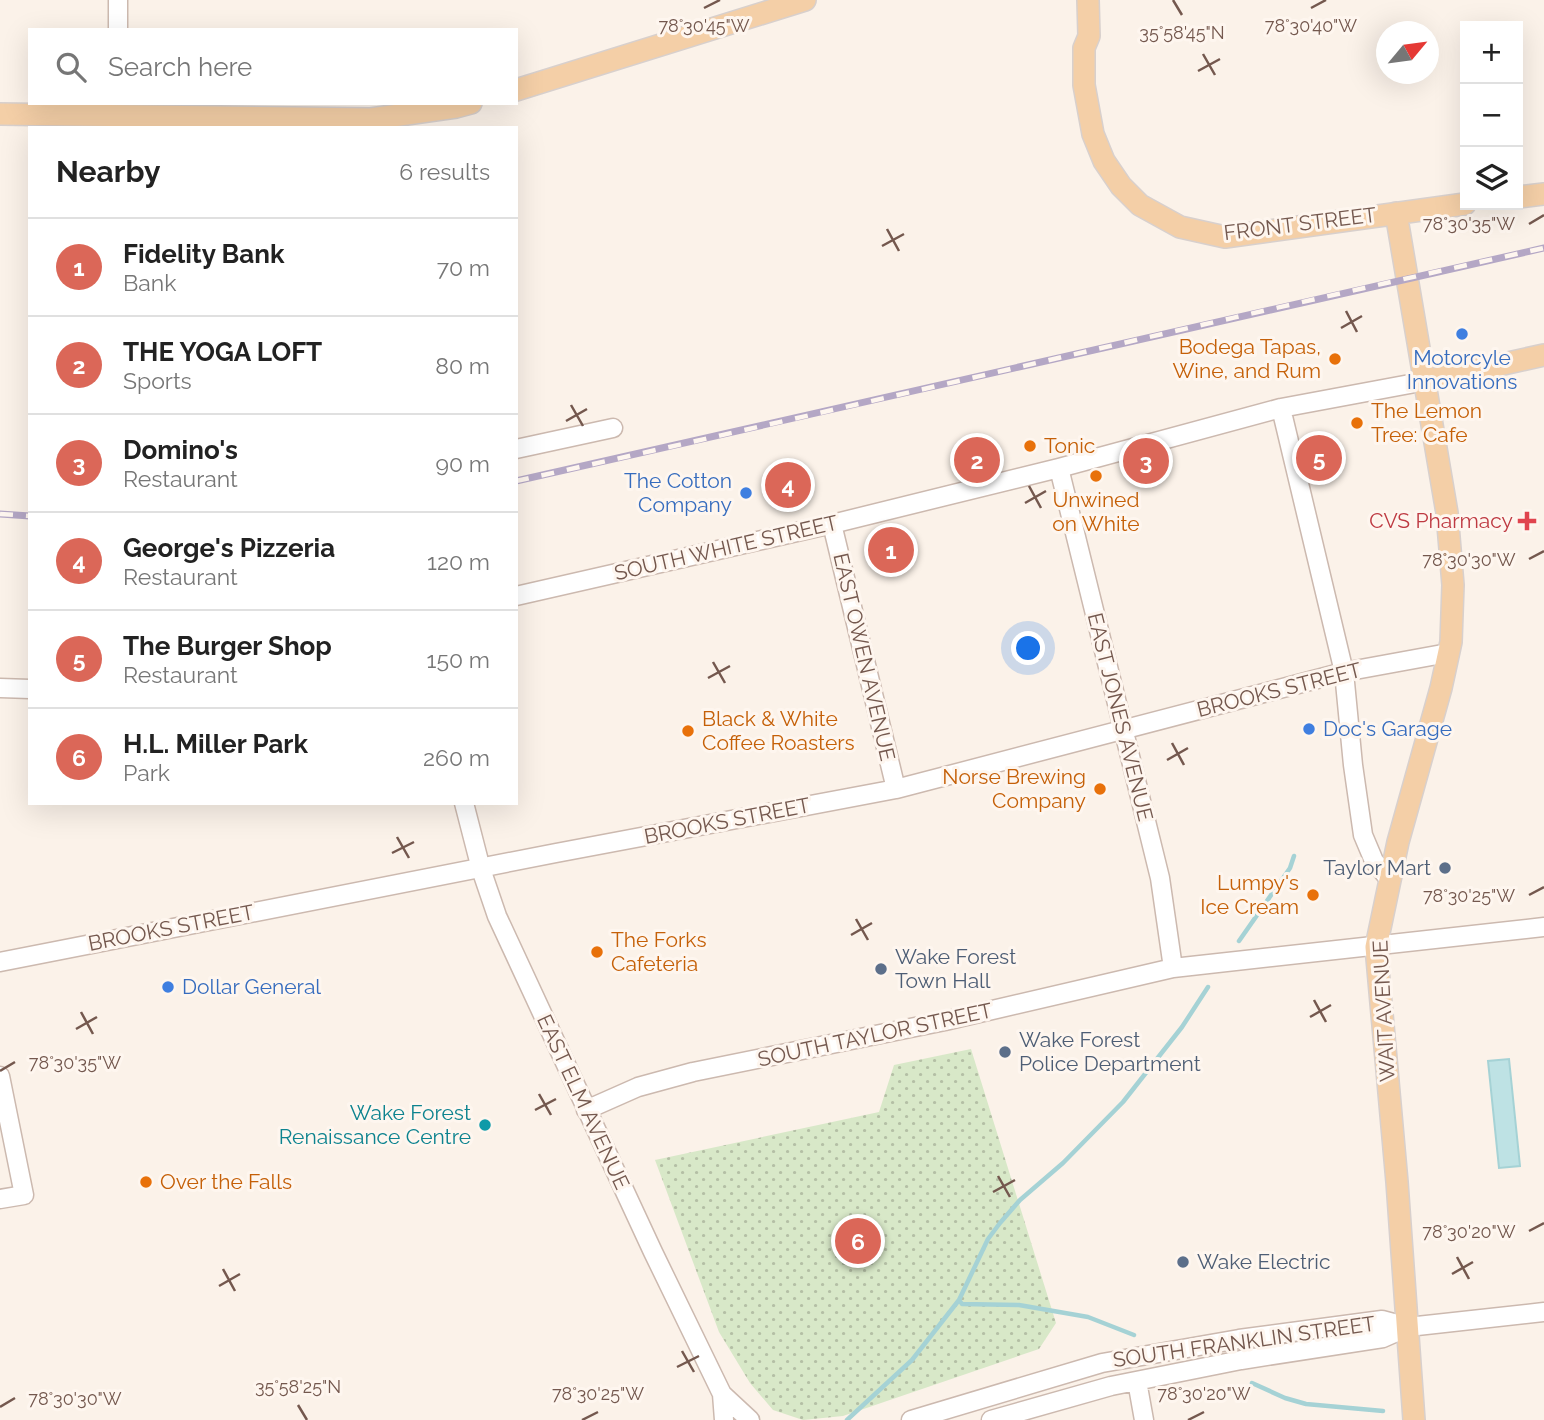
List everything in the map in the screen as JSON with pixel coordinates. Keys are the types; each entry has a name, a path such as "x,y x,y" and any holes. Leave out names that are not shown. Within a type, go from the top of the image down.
{"main road":[{"path":"518,89 776,4 805,0"},
{"path":"1076,0 1079,36 1084,48"},
{"path":"1084,48 1089,36 1088,0"},
{"name":"FRONT STREET","path":"1084,48 1084,85 1093,134 1104,161 1121,186 1140,205 1180,228 1225,237 1460,205"},
{"path":"0,114 52,122 116,109 371,123 461,105"},
{"path":"1523,196 1544,194"},
{"name":"WAIT AVENUE","path":"1396,213 1426,381 1451,547 1454,585 1448,653 1432,724 1389,879 1376,947 1414,1420"},
{"path":"1426,381 1544,355"}],"street":[{"path":"118,0 118,28"},
{"name":"SOUTH WHITE STREET","path":"518,596 832,524 1059,468 1281,408 1426,381"},
{"path":"1281,408 1344,672 1351,753 1363,835 1374,861 1389,879"},
{"path":"518,449 613,428"},
{"name":"EAST JONES AVENUE","path":"1059,468 1160,878 1172,968"},
{"name":"EAST OWEN AVENUE","path":"832,524 895,789"},
{"name":"BROOKS STREET","path":"0,962 895,789 1344,672 1448,653"},
{"path":"0,688 28,689"},
{"name":"EAST ELM AVENUE","path":"465,805 481,869 497,916 722,1394 724,1420"},
{"name":"SOUTH TAYLOR STREET","path":"586,1110 638,1087 693,1072 1026,1003 1172,968 1544,927"},
{"path":"0,1076 24,1195 0,1199"},
{"path":"1408,1326 1544,1312"},
{"name":"SOUTH FRANKLIN STREET","path":"911,1420 1102,1363 1239,1339 1382,1320 1408,1326"},
{"name":"SOUTH FRANKLIN STREET","path":"991,1420 1137,1381 1241,1360 1383,1338 1408,1326"},
{"path":"1137,1381 1144,1420"},
{"name":"EAST ELM AVENUE","path":"722,1394 750,1420"}],"green space":[{"path":"971,1049 1056,1323 1039,1349 843,1416 803,1420 773,1410 750,1383 719,1332 655,1160 879,1112 894,1065"}],"water":[{"path":"1509,1059 1520,1166 1499,1168 1488,1061"}],"waterway":[{"path":"1239,941 1290,868 1294,856"},
{"path":"847,1420 912,1360 959,1300 988,1239 1000,1223 1020,1200 1063,1163 1123,1102 1182,1027 1208,987"},
{"path":"959,1300 962,1304 1019,1305 1088,1317 1134,1335"},
{"path":"1252,1383 1306,1404 1383,1411"}],"railway":[{"path":"518,481 1544,248"},
{"path":"0,514 28,516"}],"place":[{"name":"Motorcyle Innovations","path":"1462,334"},
{"name":"Bodega Tapas, Wine, and Rum","path":"1335,359"},
{"name":"The Lemon Tree: Cafe","path":"1357,423"},
{"name":"Tonic","path":"1030,446"},
{"name":"The Burger Shop","path":"1319,458"},
{"name":"THE YOGA LOFT","path":"977,460"},
{"name":"Domino's","path":"1146,461"},
{"name":"Unwined on White","path":"1096,476"},
{"name":"George's Pizzeria","path":"788,485"},
{"name":"The Cotton Company","path":"746,493"},
{"name":"CVS Pharmacy","path":"1527,521"},
{"name":"Fidelity Bank","path":"891,550"},
{"name":"Doc's Garage","path":"1309,729"},
{"name":"Black & White Coffee Roasters","path":"688,731"},
{"name":"Norse Brewing Company","path":"1100,789"},
{"name":"Taylor Mart","path":"1445,868"},
{"name":"Lumpy's Ice Cream","path":"1313,895"},
{"name":"The Forks Cafeteria","path":"597,952"},
{"name":"Wake Forest Town Hall","path":"881,969"},
{"name":"Dollar General","path":"168,987"},
{"name":"Wake Forest Police Department","path":"1005,1052"},
{"name":"Wake Forest Renaissance Centre","path":"485,1125"},
{"name":"Over the Falls","path":"146,1182"},
{"name":"H.L. Miller Park","path":"858,1241"},
{"name":"Wake Electric","path":"1183,1262"}]}
